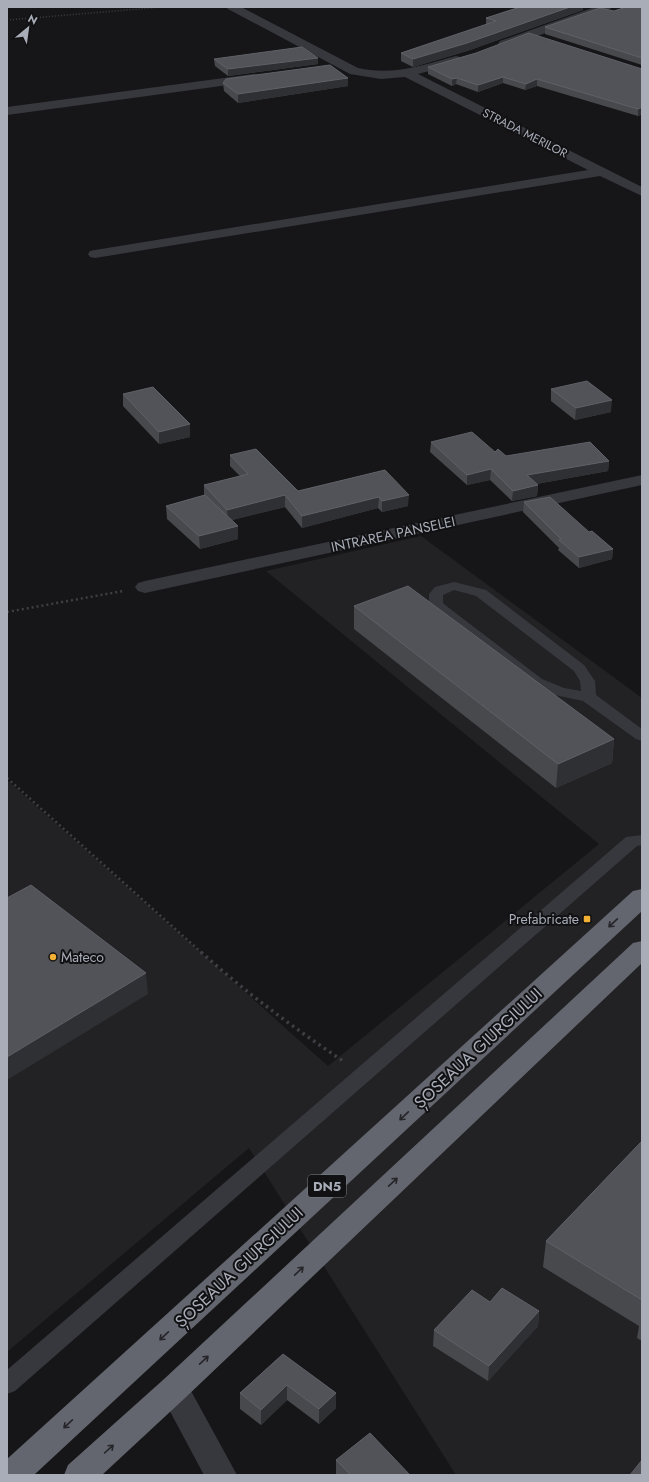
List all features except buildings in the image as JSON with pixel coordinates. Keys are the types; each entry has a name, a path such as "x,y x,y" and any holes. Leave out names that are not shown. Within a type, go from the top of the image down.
{"highway":[{"name":"ȘOSEAUA GIURGIULUI","path":"12,1475 642,897"},
{"path":"80,1475 174,1389 642,949"}],"street":[{"path":"232,7 354,71 372,75 385,76 408,74 464,57"},
{"path":"494,48 606,7"},
{"path":"530,35 545,40"},
{"path":"322,69 344,66"},
{"name":"STRADA MERILOR","path":"408,74 642,192"},
{"path":"7,112 268,76"},
{"path":"95,254 601,172"},
{"name":"INTRAREA PANSELEI","path":"145,587 642,480"},
{"path":"174,1389 221,1475"}],"lane":[{"path":"588,697 589,686 586,677 579,668 480,593 454,586 440,590 436,594 436,604 444,612 537,682 560,692 588,697 642,736"},
{"path":"7,1384 632,840 642,840"}],"path":[{"path":"7,20 162,7"},
{"path":"7,612 145,587"},
{"path":"7,778 225,974 306,1036 364,1074"}],"shaded area":[{"path":"421,536 642,698 642,1475 456,1475 249,1148 7,1352 7,780 328,1066 599,844 266,571"}],"place":[{"name":"Prefabricate","path":"587,919"},
{"name":"Mateco","path":"53,957"}]}
